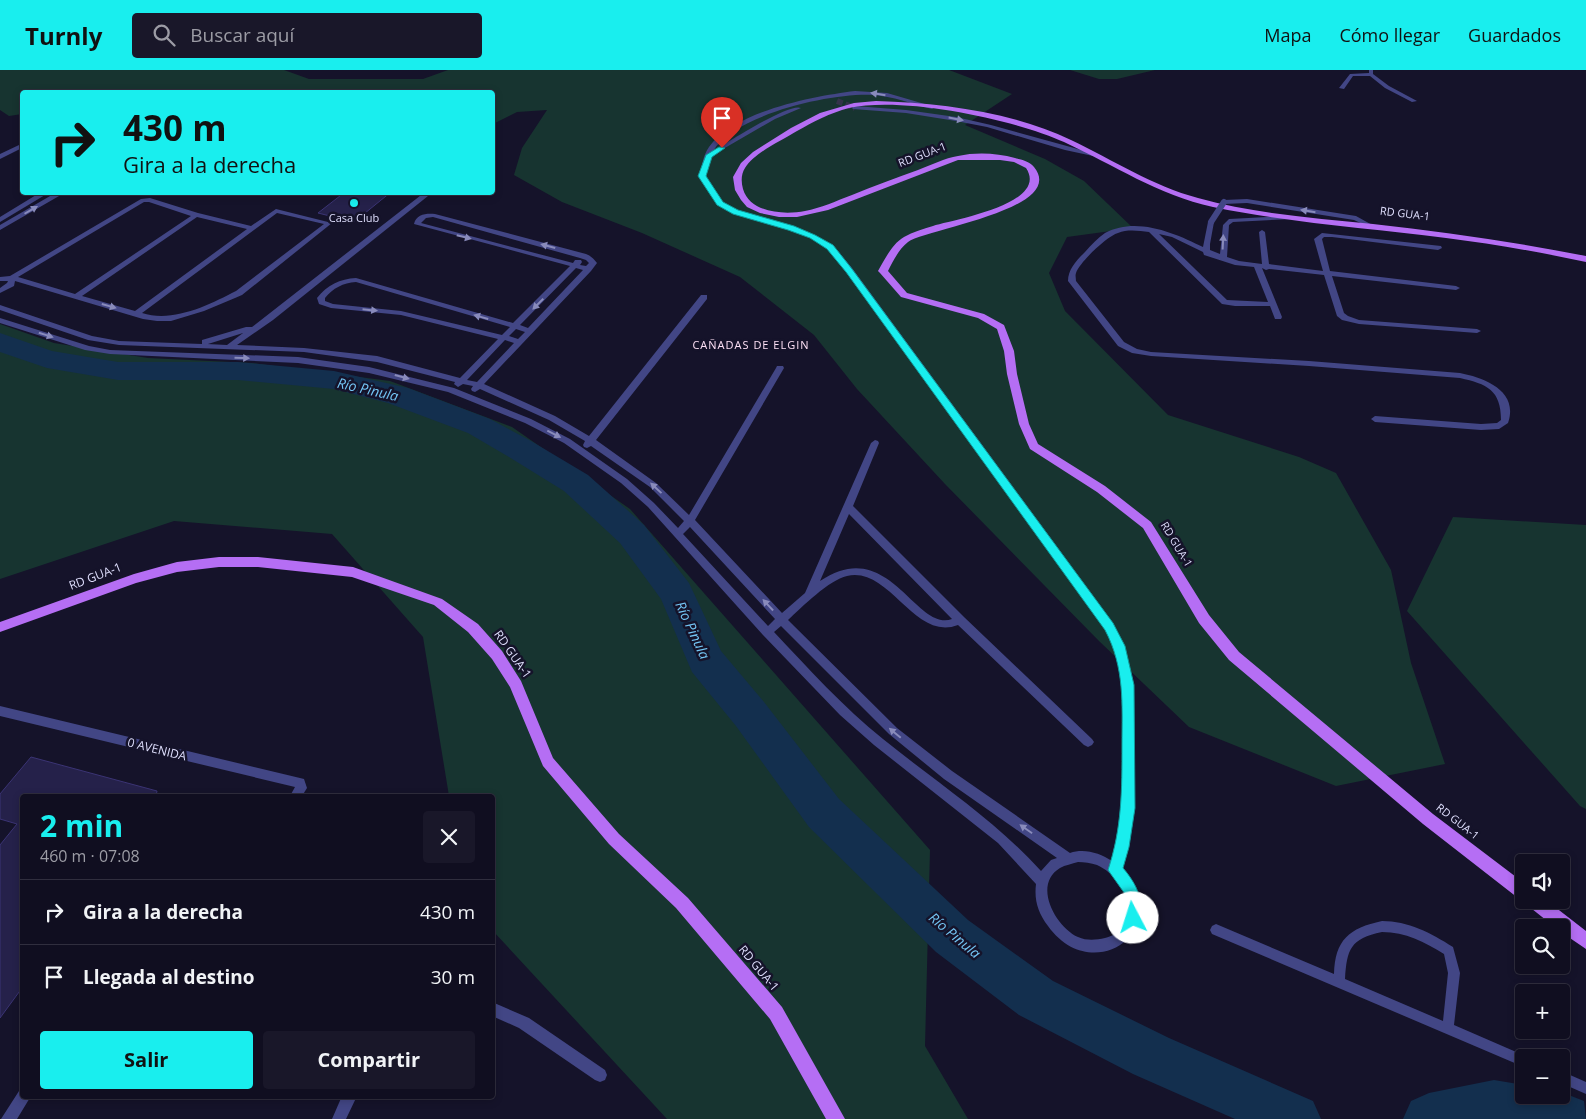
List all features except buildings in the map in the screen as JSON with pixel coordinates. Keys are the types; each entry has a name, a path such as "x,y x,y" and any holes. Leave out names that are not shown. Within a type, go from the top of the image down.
{"main road":[{"name":"RD GUA-1","path":"1515,886 1428,819 1234,656 1204,619 1147,525 1101,489 1034,446 1024,424 1012,374 1009,351 1001,327 981,316 904,295 883,271 893,254 905,240 919,233 971,219 1023,200 1032,191 1034,179 1033,172 1028,165 1001,158 981,156 957,158 820,210 788,215 750,205 739,193 736,178 740,169 752,156 790,132 834,110 889,104 938,108 1040,129 1094,154 1162,190 1188,199 1264,214 1474,238 1586,259"},
{"name":"RD GUA-1","path":"0,627 134,578 176,567 219,562 258,562 353,572 438,602 473,628 497,656 516,685 548,762 614,840 682,903 776,1013 836,1119"},
{"path":"1545,909 1586,941"}],"street":[{"path":"938,108 872,92 852,93 782,107 731,131 712,147 702,176 720,203 735,212 813,236 830,247 849,270 1109,626 1120,646 1128,685 1129,808 1122,847 1115,870"},
{"path":"852,93 860,97 860,106 936,115 986,125 1029,136 1068,151 1094,154"},
{"path":"709,156 773,118 824,101 837,101"},
{"path":"0,157 20,147"},
{"path":"0,220 43,195"},
{"path":"0,228 58,195"},
{"path":"215,357 262,325 426,195"},
{"path":"0,280 12,278 143,200 150,200 196,215 251,228"},
{"path":"1207,253 1206,244 1211,222 1224,202 1247,201 1356,218 1372,226"},
{"path":"12,278 153,319 170,318 232,297 329,225 278,210 136,314"},
{"path":"76,297 196,215"},
{"path":"468,397 528,330 588,269 592,263 589,258 583,256 434,215 424,216 416,222 417,224 588,269"},
{"path":"1223,258 1226,225 1231,220 1300,218"},
{"path":"1150,229 1210,290 1226,302 1235,304 1272,304"},
{"path":"1375,419 1481,427 1500,426 1505,421 1506,403 1501,394 1489,385 1466,377 1358,367 1150,354 1128,348 1121,344 1076,288 1072,281 1072,273 1108,234 1119,230 1150,229 1175,236 1207,253 1262,267 1456,288"},
{"path":"1262,232 1262,267 1272,304 1278,317"},
{"path":"1438,248 1332,235 1322,235 1318,239 1340,314 1351,320 1477,331"},
{"path":"452,390 583,256"},
{"path":"0,290 11,284 12,278"},
{"path":"518,341 401,314 331,306 322,302 321,298 325,292 340,282 356,280 528,330"},
{"path":"581,451 591,441 704,297"},
{"path":"0,307 104,341 127,344 304,350 405,365 478,385 537,411 591,441 643,477 690,521 782,620 893,731 948,775 1066,858"},
{"path":"0,320 88,348 110,352 298,360 396,375 452,390 528,420 581,451 624,481 651,505 766,632 844,712 878,742 1002,839 1042,881"},
{"path":"193,345 262,325"},
{"path":"678,534 690,521 780,368"},
{"path":"810,595 875,443"},
{"path":"848,506 960,620 1088,742"},
{"path":"766,632 810,595 847,572 869,573 885,582 915,608 937,623 948,624 960,620"},
{"name":"0 AVENIDA","path":"0,711 300,783 301,788 297,794"},
{"path":"1078,856 1091,857 1104,862 1115,870 1125,881 1131,893 1134,906 1129,930 1109,944 1096,946 1083,945 1069,939 1057,930 1048,919 1042,906 1040,894 1042,881 1047,871 1055,863 1066,858 1078,856"},
{"path":"495,1010 524,1023 600,1075"},
{"path":"0,1116 8,1119 22,1099"},
{"path":"339,1119 349,1099"}],"lane":[{"path":"1342,88 1352,75 1371,72 1387,88 1414,101"},
{"path":"1339,982 1344,948 1353,938 1364,931 1381,926 1404,928 1448,951 1454,974 1448,1029"},
{"path":"1216,930 1515,1057"},
{"path":"1570,1081 1586,1088"}],"green space":[{"path":"0,70 284,70 309,79 423,79 448,70 949,70 1012,94 965,125 1045,159 1084,181 1133,228 1067,237 1049,273 1065,311 1168,415 1299,457 1336,473 1391,570 1411,663 1445,764 1336,786 1189,727 1099,641 945,484 857,389 814,335 740,277 642,233 562,202 514,175 522,148 547,110 517,112 495,123 495,90 20,90 20,114 9,116 0,110"},
{"path":"1070,70 1155,70 1117,79 1099,79"},
{"path":"0,324 54,343 148,358 252,363 390,381 512,427 630,509 930,850 925,1046 968,1119 667,1119 495,933 495,794 449,794 423,637 332,534 174,521 0,579"},
{"path":"1453,517 1586,525 1586,809 1580,806 1407,611"}],"waterway":[{"name":"Río Pinula","path":"0,342 47,359 118,371 238,371 334,380 397,395 479,426 520,449 576,483 632,534 676,593 706,661 750,714 824,813 952,936 1036,998 1151,1056 1295,1119"},
{"name":"Río Pinula","path":"1429,1119 1494,1106 1566,1119"}],"tunnel":[{"path":"837,101 855,108"}],"place":[{"name":"Casa Club","path":"354,203"}],"district":[{"name":"CAÑADAS DE ELGIN","path":"751,344"}],"route":[{"path":"722,148 709,156 702,176 720,203 735,212 813,236 830,247 849,270 896,338 1109,626 1120,646 1128,685 1129,808 1122,847 1115,870 1125,881 1131,893 1134,906 1133,918"}]}
